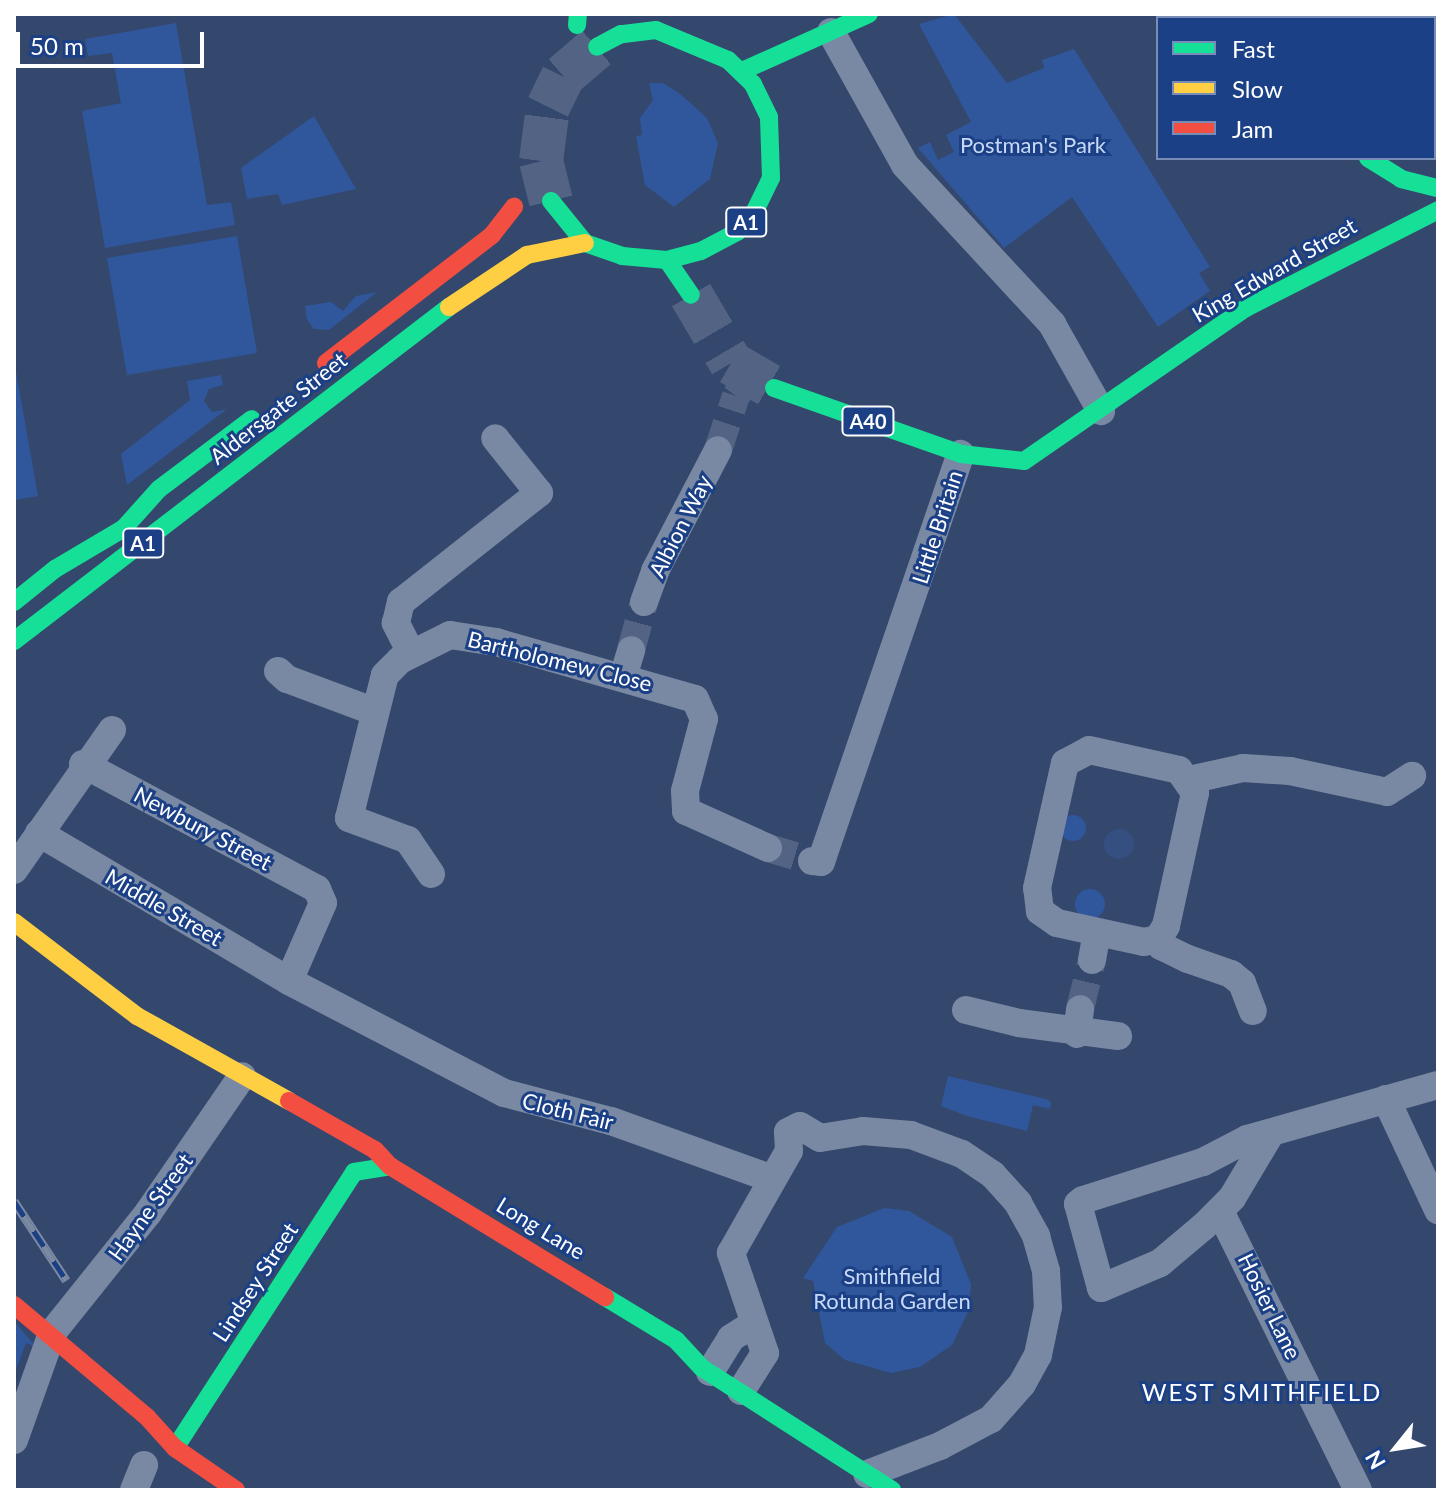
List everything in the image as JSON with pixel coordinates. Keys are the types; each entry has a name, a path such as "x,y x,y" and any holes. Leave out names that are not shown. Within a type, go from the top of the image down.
{"main road":[{"path":"742,71 869,14"},
{"name":"A1","path":"585,243 634,259 667,260 701,251 737,232 753,215 771,178 769,117 742,71 698,44 651,22 597,47"},
{"path":"1371,160 1401,179 1438,188"},
{"path":"551,201 585,243"},
{"name":"Aldersgate Street","path":"311,376 492,235 514,207"},
{"name":"King Edward Street","path":"1101,411 1246,308 1438,210"},
{"name":"Aldersgate Street","path":"14,641 492,274 527,255 585,243"},
{"path":"667,260 691,295"},
{"name":"A40","path":"774,388 961,454"},
{"name":"Aldersgate Street","path":"14,602 55,569 124,528 159,489 263,411"},
{"name":"Little Britain","path":"961,454 1024,461 1101,411"},
{"name":"Long Lane","path":"14,922 137,1016 341,1135 375,1150 390,1166 676,1340 710,1372"},
{"path":"341,1135 354,1172 390,1166"},
{"name":"Lindsey Street","path":"175,1448 354,1172"},
{"path":"14,1305 52,1333 175,1448 236,1490"},
{"path":"710,1372 892,1490"}],"street":[{"path":"831,32 905,165 1052,324 1101,411"},
{"path":"411,653 396,623 401,602 539,493 495,438"},
{"name":"Albion Way","path":"644,602 655,571 718,450"},
{"name":"Little Britain","path":"812,861 821,862 961,454"},
{"name":"Bartholomew Close","path":"431,874 408,840 349,818 373,711 385,675 411,653 450,635 627,663 695,699 704,719 685,791 686,811 768,848"},
{"path":"278,671 287,679 373,711"},
{"path":"14,870 83,764 112,730"},
{"path":"1089,750 1179,770 1189,780 1195,793 1166,926 1158,939 1144,942 1097,932 1057,923 1040,911 1037,888 1065,763 1089,750"},
{"name":"Newbury Street","path":"83,764 321,895 323,903 289,981"},
{"path":"1189,780 1243,768 1290,771 1387,792 1412,776"},
{"name":"Middle Street","path":"39,833 289,981"},
{"path":"1092,960 1097,932"},
{"path":"1158,939 1161,946 1188,959 1231,974 1242,983 1253,1011"},
{"name":"Cloth Fair","path":"289,981 526,1103 611,1121 770,1178"},
{"path":"966,1010 1079,1021 1118,1036"},
{"name":"Hayne Street","path":"14,1440 52,1333 148,1213 242,1076"},
{"path":"1269,1136 1220,1211 1160,1263 1105,1289 1078,1204 1203,1162 1247,1139 1269,1136 1438,1085"},
{"path":"1386,1099 1438,1210"},
{"path":"741,1391 765,1353 731,1253 770,1178 789,1151 804,1156 820,1138 876,1131 911,1135 962,1154 993,1175 1029,1218 1046,1271 1048,1307 1038,1355 1004,1408 964,1434 867,1474"},
{"name":"Hosier Lane","path":"1220,1211 1358,1490"},
{"path":"710,1372 731,1338 753,1324"}],"green space":[{"name":"Postman's Park","path":"954,14 1007,83 1044,68 1042,60 1074,49 1210,267 1199,273 1210,291 1158,327 1072,197 1004,248 918,148 930,142 938,160 954,152 946,135 971,122 919,24"},
{"path":"176,23 207,205 231,202 235,225 105,248 82,111 121,103 112,53 88,56 85,39"},
{"path":"649,83 663,83 680,94 707,118 718,143 710,179 674,207 645,185 636,136 642,135 640,118 653,100"},
{"path":"314,116 356,189 282,205 278,194 247,199 241,168"},
{"path":"237,236 257,353 127,375 107,258"},
{"path":"377,292 329,330 314,329 307,320 305,306 331,302 343,311 356,296"},
{"path":"14,360 38,496 14,500"},
{"path":"221,375 223,385 209,389 204,401 212,412 227,409 127,485 121,454 190,400 187,381"},
{"path":"1073,815 1082,819 1086,828 1082,837 1073,841 1064,837 1060,828 1064,819"},
{"path":"1090,889 1101,893 1105,904 1101,915 1090,919 1079,915 1075,904 1079,893"},
{"path":"948,1076 1046,1099 1051,1102 1050,1109 1033,1105 1027,1131 967,1116 941,1106"},
{"name":"Smithfield Rotunda Garden","path":"884,1208 909,1211 952,1237 971,1284 969,1310 952,1345 920,1367 891,1373 845,1360 825,1343 813,1281 803,1278 837,1227"},
{"path":"14,1321 36,1347 26,1343 14,1374"}],"shaded area":[{"path":"1119,829 1125,830 1133,838 1133,850 1125,858 1119,859 1113,858 1105,850 1104,844 1105,838 1113,830"}],"tunnel":[{"path":"551,201 541,161 548,107 563,76 597,47"},
{"path":"691,295 731,363 774,388"},
{"path":"718,450 736,396 750,376"},
{"path":"631,650 644,602"},
{"path":"768,848 812,861"},
{"path":"1080,1009 1092,960"}],"railway":[{"path":"14,1201 66,1280"}],"traffic: fast":[{"path":"577,25 578,14"},
{"path":"742,71 869,14"},
{"path":"551,201 585,243 622,256 667,260 701,251 737,232 753,215 771,178 769,117 753,84 728,60 656,30 621,34 597,47"},
{"path":"1371,160 1401,179 1438,188"},
{"path":"774,388 961,454 1024,461 1246,308 1438,210"},
{"path":"667,260 691,295"},
{"path":"14,641 449,307"},
{"path":"14,602 55,569 124,528 159,489 252,419"},
{"path":"175,1448 354,1172 390,1166"},
{"path":"605,1297 676,1340 702,1368 892,1490"}],"traffic: slow":[{"path":"449,307 527,255 585,243"},
{"path":"14,922 137,1016 289,1101"}],"traffic: jam":[{"path":"326,363 492,235 514,207"},
{"path":"289,1101 375,1150 390,1166 605,1297"},
{"path":"14,1305 147,1417 175,1448 236,1490"}],"district":[{"name":"WEST SMITHFIELD","path":"1262,1392"}]}
